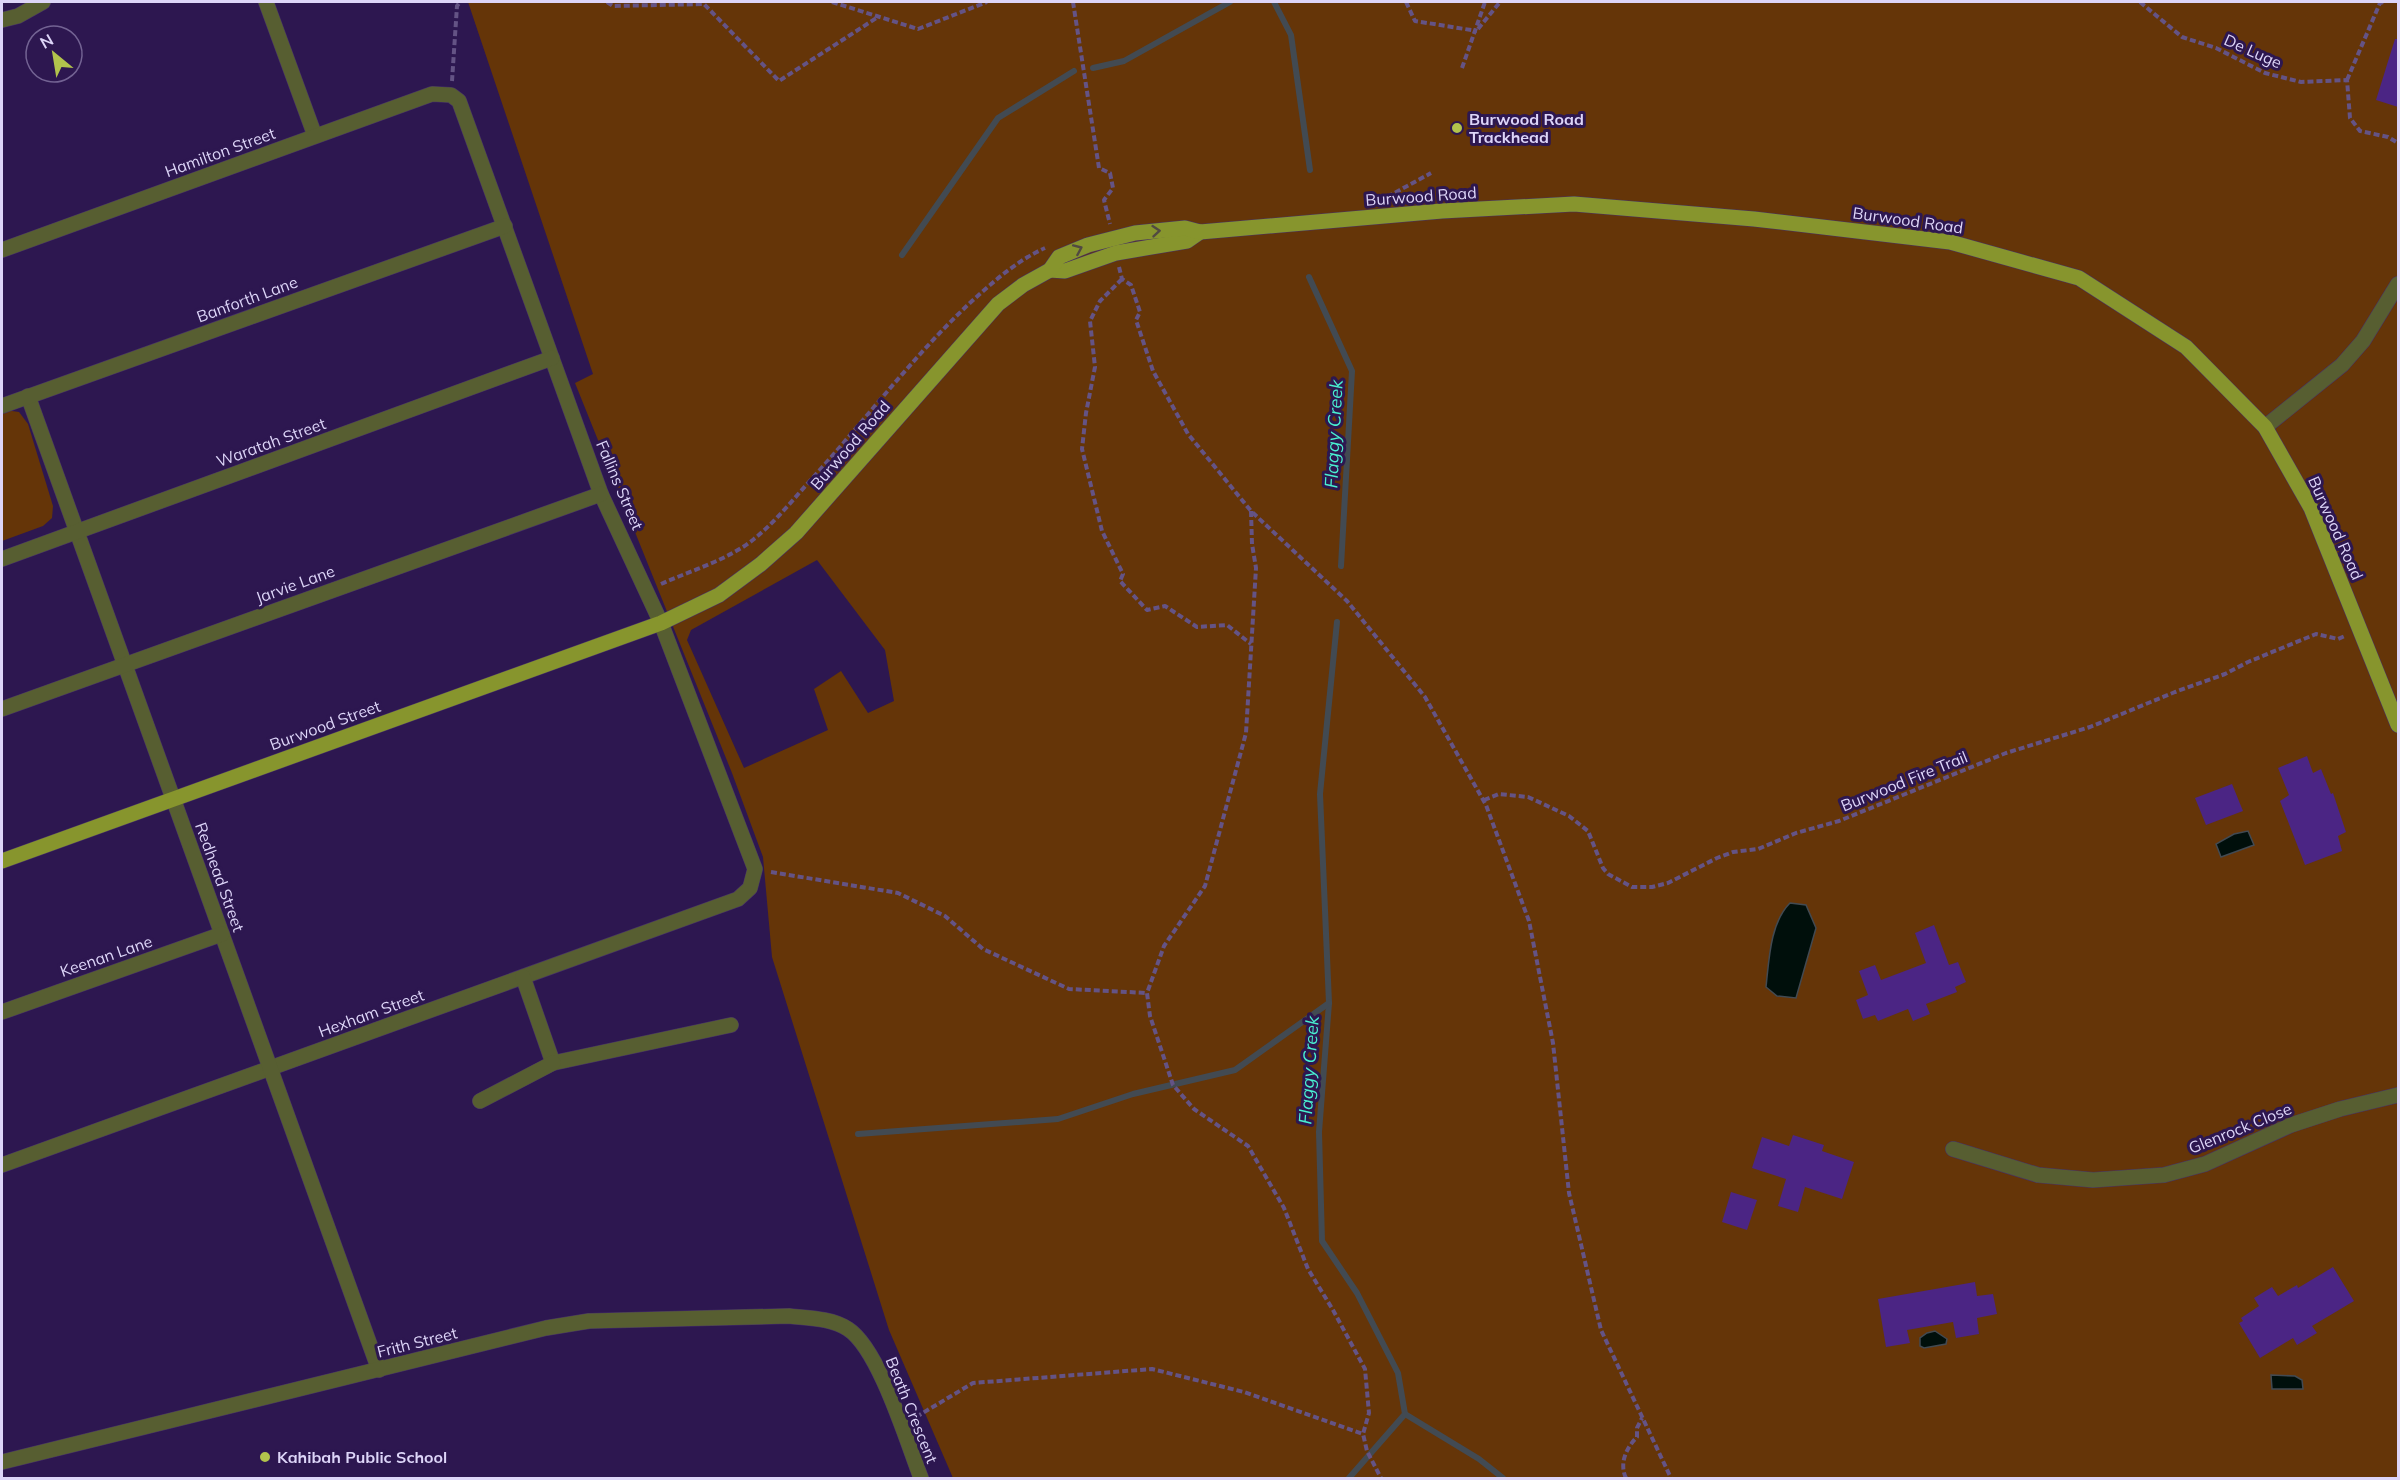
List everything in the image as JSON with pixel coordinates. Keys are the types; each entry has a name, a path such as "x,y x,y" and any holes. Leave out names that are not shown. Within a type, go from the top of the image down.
{"main road":[{"name":"Burwood Road","path":"661,623 719,595 761,564 787,541 822,505 998,304 1023,285 1050,270 1059,257 1112,237 1135,232 1185,228 1200,232 1442,212 1574,204 1754,219 1950,242 2079,278 2186,347 2265,427 2311,507 2398,724"},
{"name":"Burwood Road","path":"1050,270 1065,271 1116,253 1187,241 1200,232"},
{"name":"Burwood Street","path":"2,861 661,623"}],"street":[{"path":"2,20 18,16 43,2"},
{"path":"266,2 315,136"},
{"name":"Hamilton Street","path":"2,250 432,94 451,95"},
{"name":"Fallins Street","path":"451,95 459,101 463,108 601,494 661,623 755,869"},
{"name":"Banforth Lane","path":"2,406 505,226"},
{"path":"2265,427 2342,365 2362,341 2398,284"},
{"name":"Waratah Street","path":"2,559 552,358"},
{"name":"Redhead Street","path":"28,396 379,1370"},
{"name":"Jarvie Lane","path":"2,709 601,494"},
{"name":"Hexham Street","path":"2,1166 738,899 750,888 755,869"},
{"name":"Keenan Lane","path":"2,1012 222,934"},
{"path":"523,977 554,1063"},
{"path":"480,1101 554,1063 730,1025"},
{"name":"Glenrock Close","path":"1953,1149 2038,1175 2093,1180 2164,1175 2205,1164 2291,1125 2340,1109 2398,1095"},
{"name":"Frith Street","path":"2,1462 546,1328 589,1321 789,1316 820,1319 847,1328"},
{"name":"Beath Crescent","path":"847,1328 863,1343 874,1361 921,1479"}],"path":[{"path":"451,95 457,6 460,2"},
{"path":"607,2 613,6 704,4 779,81 878,16"},
{"path":"832,2 918,29 987,2"},
{"path":"1073,2 1099,168 1110,173 1113,188 1104,200 1112,237"},
{"path":"1406,2 1415,21 1477,31"},
{"path":"1462,68 1477,31 1485,2"},
{"path":"1477,31 1500,2"},
{"name":"De Luge","path":"2140,2 2182,38 2216,48 2265,74 2301,82 2347,80"},
{"path":"2383,2 2380,3 2347,80 2350,118 2360,131 2388,137 2398,142"},
{"path":"1099,224 1108,219"},
{"path":"646,590 722,558 754,539 834,455 946,325 1030,254 1050,245"},
{"path":"1116,253 1122,279 1131,285 1140,312 1136,320 1153,371 1188,434 1251,511 1347,601 1425,697 1484,800 1529,921 1553,1043 1569,1193 1601,1330 1671,1479"},
{"path":"1122,279 1100,301 1090,321 1095,367 1086,412 1082,449 1102,531 1123,574 1120,581 1147,610 1165,606 1197,627 1227,625 1251,644"},
{"path":"1251,511 1252,544 1256,568 1246,733 1205,886 1164,946 1147,993 1150,1016 1173,1085 1194,1109 1248,1146 1284,1208 1308,1269 1365,1369 1369,1413 1364,1434 1367,1451 1381,1479"},
{"name":"Burwood Fire Trail","path":"1484,800 1499,794 1528,797 1569,816 1588,831 1608,874 1632,887 1652,887 1668,883 1733,852 1758,849 1796,833 1839,821 2006,753 2090,727 2225,674 2316,634 2338,639 2361,630"},
{"path":"755,869 898,893 945,916 983,949 1069,989 1147,993"},
{"path":"901,1425 973,1383 1152,1369 1244,1392 1364,1434"},
{"path":"1626,1479 1622,1463 1631,1443 1637,1437 1637,1428 1642,1418"}],"shaded area":[{"path":"468,2 2398,2 2398,1478 953,1478 889,1330 772,957 763,857 732,773 575,383 593,374","holes":["817,560 885,650 894,701 868,713 841,671 814,689 828,730 744,768 687,640 691,630"]},
{"path":"5,410 19,412 28,424 53,506 52,518 43,526 2,541 2,412"},
{"path":"2248,831 2254,845 2221,857 2216,844 2234,834"},
{"path":"1790,903 1806,905 1816,928 1796,998 1777,996 1766,987 1774,931 1783,911"},
{"path":"1935,1331 1947,1339 1946,1344 1924,1348 1920,1346 1920,1338"},
{"path":"2271,1375 2295,1376 2302,1380 2303,1389 2272,1389"}],"building":[{"path":"2395,39 2398,39 2398,107 2376,100"},
{"path":"2307,756 2313,773 2321,769 2331,794 2333,793 2346,832 2338,836 2342,851 2305,865 2280,801 2289,795 2278,768"},
{"path":"2232,784 2243,811 2206,825 2195,798"},
{"path":"1934,925 1949,965 1958,962 1966,982 1955,987 1957,992 1926,1004 1930,1014 1913,1021 1908,1009 1878,1021 1875,1015 1863,1019 1856,1000 1868,995 1859,971 1875,965 1881,980 1926,963 1915,933"},
{"path":"1793,1135 1824,1145 1822,1151 1854,1162 1842,1199 1805,1187 1798,1212 1778,1206 1786,1179 1752,1168 1762,1137 1789,1146"},
{"path":"1731,1192 1757,1200 1747,1230 1722,1222"},
{"path":"2333,1267 2354,1301 2312,1326 2317,1333 2297,1345 2293,1338 2260,1358 2239,1323 2243,1321 2241,1318 2259,1306 2254,1298 2272,1287 2278,1296 2297,1285 2298,1288"},
{"path":"1975,1282 1977,1296 1993,1294 1997,1314 1977,1318 1979,1334 1956,1338 1953,1322 1907,1330 1910,1343 1886,1347 1878,1299"}],"waterway":[{"path":"1093,68 1124,61 1230,2"},
{"name":"Flaggy Creek","path":"1274,2 1291,35 1310,170"},
{"path":"902,255 998,118 1074,71"},
{"name":"Flaggy Creek","path":"1309,277 1352,371 1341,566"},
{"name":"Flaggy Creek","path":"1337,622 1320,794 1329,1003 1319,1132 1322,1241 1357,1293 1398,1373 1405,1414 1349,1478"},
{"path":"858,1134 1058,1119 1133,1094 1235,1070 1329,1003"},
{"path":"1405,1414 1479,1459 1503,1478"}],"place":[{"name":"Burwood Road Trackhead","path":"1457,128"},
{"name":"Kahibah Public School","path":"265,1457"}]}
